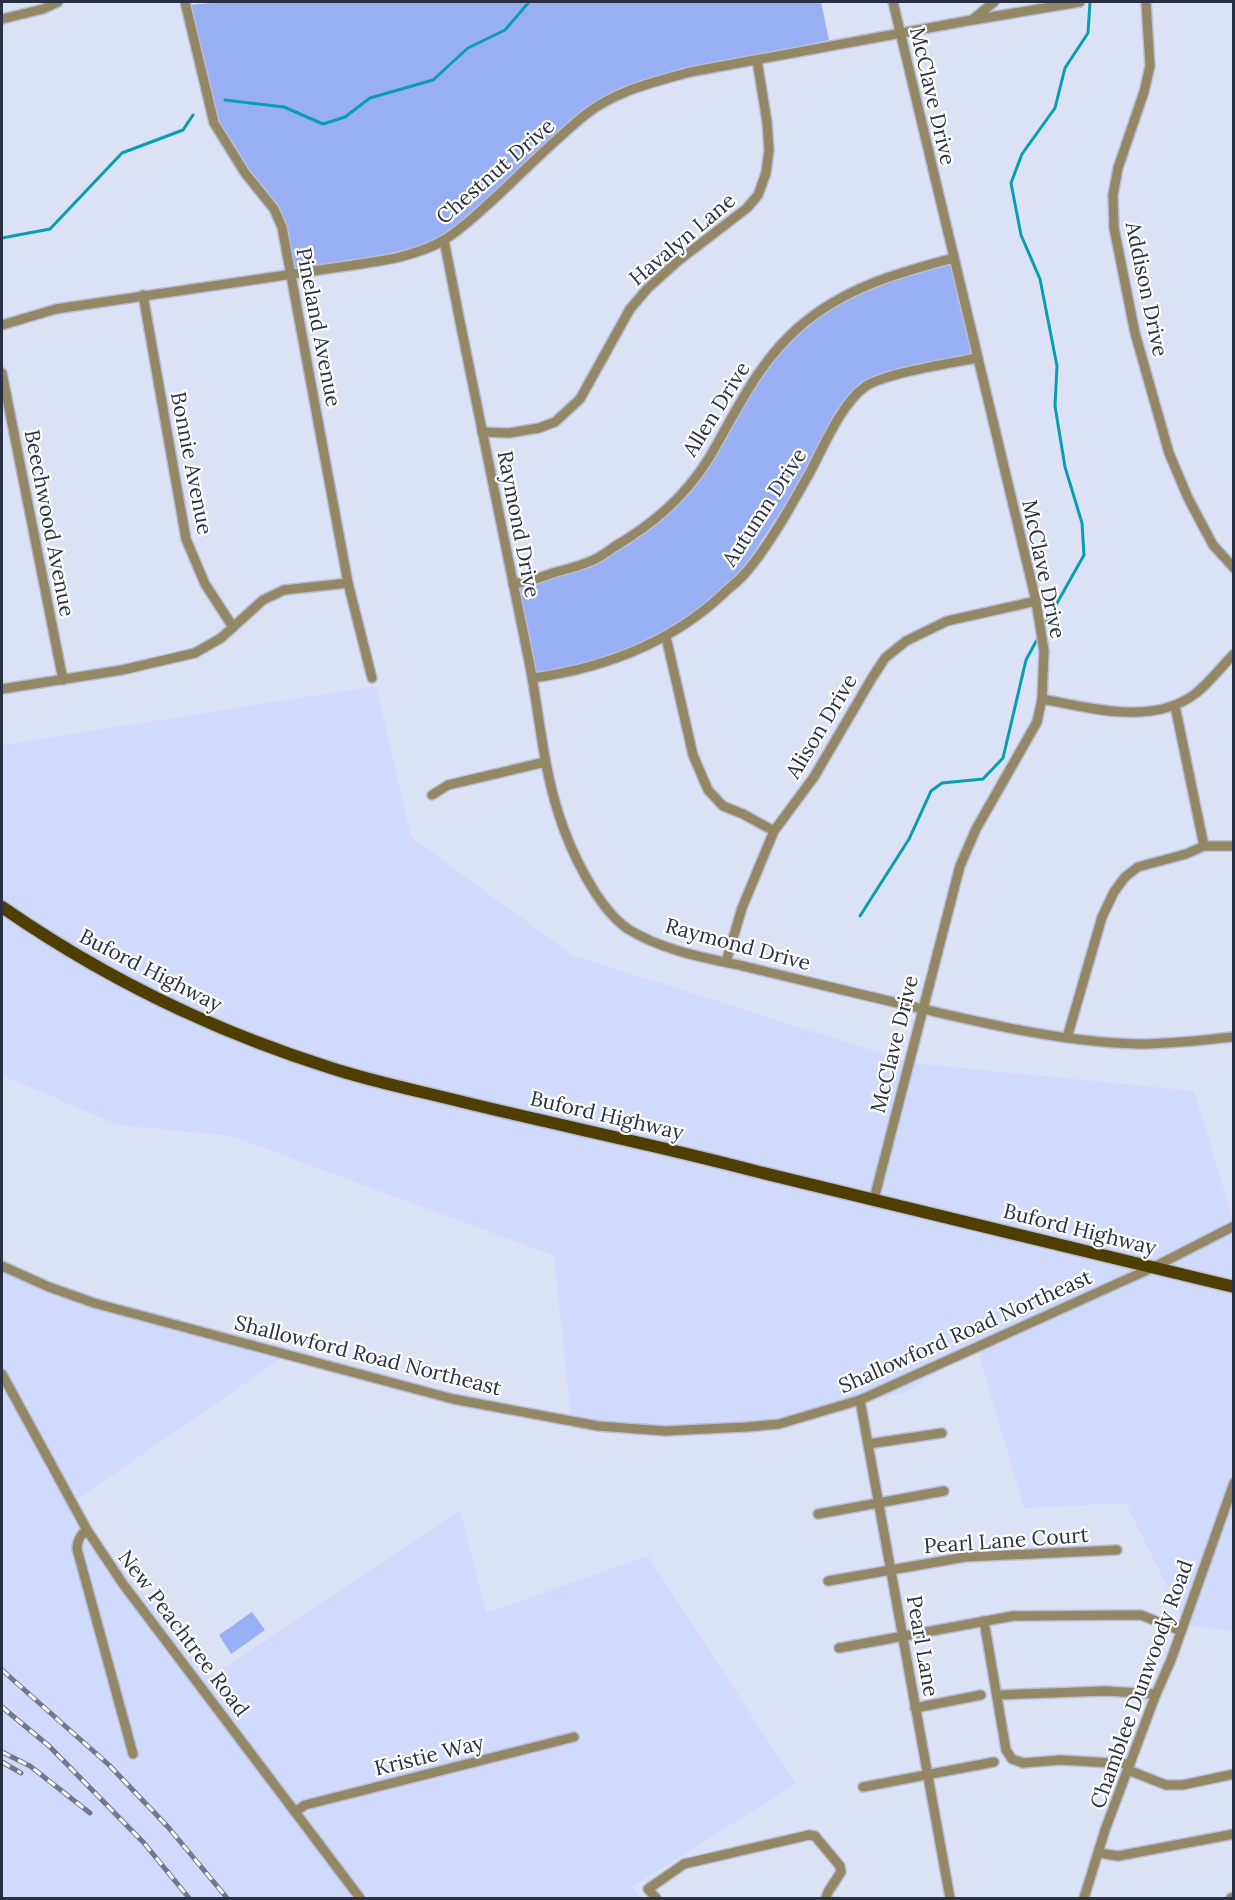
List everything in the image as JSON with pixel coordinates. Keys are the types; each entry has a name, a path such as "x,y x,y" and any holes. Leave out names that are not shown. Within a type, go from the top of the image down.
{"main road":[{"name":"Buford Highway","path":"2,906 81,958 180,1011 272,1048 330,1068 506,1113 700,1156 1233,1287"}],"street":[{"path":"2,19 43,9 58,2"},
{"name":"Pineland Avenue","path":"185,2 214,123 245,173 274,209 282,227 348,583 372,678"},
{"name":"McClave Drive","path":"874,1199 960,866 976,829 1036,722 1042,699 1044,651 1035,602 893,2"},
{"name":"Chestnut Drive","path":"2,325 56,309 393,258 419,251 444,240 470,221 586,114 613,98 645,84 679,75 972,20 994,2"},
{"path":"972,20 1080,2"},
{"name":"Addison Drive","path":"1146,2 1150,66 1144,92 1118,168 1113,195 1114,228 1135,333 1169,453 1188,498 1213,545 1233,568"},
{"name":"Havalyn Lane","path":"482,432 509,433 539,428 555,422 580,399 630,309 648,288 678,261 747,208 758,195 766,172 769,150 757,60"},
{"name":"Raymond Drive","path":"444,240 533,678 545,762 568,841 585,875 612,915 627,928 645,938 684,952 922,1008 1067,1038 1137,1044 1176,1043 1233,1037"},
{"name":"Allen Drive","path":"513,584 592,561 632,537 662,515 686,490 708,459 751,382 777,348 798,327 830,303 865,285 895,274 954,258"},
{"name":"Bonnie Avenue","path":"143,295 186,539 206,584 233,627"},
{"name":"Autumn Drive","path":"533,678 569,673 624,656 686,626 748,571 793,501 839,419 853,399 867,386 892,377 977,358"},
{"name":"Beechwood Avenue","path":"2,373 63,680"},
{"path":"2,689 122,670 195,652 221,638 263,600 284,590 348,583"},
{"name":"Alison Drive","path":"726,962 742,908 774,831 814,777 885,658 906,641 947,621 1035,602"},
{"path":"666,637 693,755 708,790 723,806 744,814 774,831"},
{"path":"1042,699 1112,712 1150,711 1175,706 1196,694 1233,654"},
{"path":"1175,706 1204,846"},
{"path":"432,795 448,785 545,762"},
{"path":"1067,1038 1102,916 1125,877 1138,867 1186,854 1204,846 1233,846"},
{"name":"Shallowford Road Northeast","path":"2,1266 49,1287 143,1317 453,1399 598,1426 665,1431 746,1428 778,1424 860,1400 1154,1267 1233,1226"},
{"name":"New Peachtree Road","path":"2,1374 87,1530 131,1596 360,1899"},
{"name":"Pearl Lane","path":"860,1400 950,1899"},
{"path":"868,1444 942,1432"},
{"name":"Chamblee Dunwoody Road","path":"1084,1899 1129,1767 1181,1631 1233,1483"},
{"path":"818,1514 944,1491"},
{"path":"87,1530 77,1542 77,1549 133,1754"},
{"name":"Pearl Lane Court","path":"828,1581 965,1557 1117,1550"},
{"path":"839,1648 1013,1616 1142,1616 1181,1631"},
{"path":"984,1621 1006,1750 1012,1759 1023,1763 1060,1760 1129,1767 1166,1785 1182,1785 1233,1774"},
{"path":"998,1695 1105,1690 1156,1694"},
{"path":"915,1708 981,1695"},
{"name":"Kristie Way","path":"295,1812 305,1805 574,1737"},
{"path":"862,1787 994,1762"},
{"path":"1099,1853 1118,1856 1233,1834"},
{"path":"656,1899 648,1888 684,1864 809,1835 815,1836 840,1866 841,1872 826,1899"}],"shaded area":[{"path":"218,2 821,2 829,40 681,73 610,98 448,242 339,263 291,279 278,214 230,151 211,104 191,5"},
{"path":"954,256 976,356 885,378 855,397 727,594 658,642 533,678 513,585 593,561 654,522 708,463 780,343 824,308 872,282"},
{"path":"376,686 411,837 572,955 912,1063 1194,1091 1233,1220 1233,1631 1186,1625 1126,1503 1024,1508 977,1348 904,1393 762,1425 572,1427 554,1256 232,1136 118,1125 2,1075 2,745"},
{"path":"2,1262 63,1290 286,1355 69,1505 211,1677 460,1510 486,1613 648,1556 796,1784 632,1887 640,1898 2,1898"},
{"path":"252,1612 265,1630 231,1654 219,1635"}],"waterway":[{"path":"225,100 284,107 323,124 345,117 370,98 433,80 468,48 505,30 529,2"},
{"path":"1043,628 1084,555 1082,523 1065,467 1055,406 1057,366 1040,279 1021,235 1011,183 1022,154 1055,108 1065,68 1088,33 1090,2"},
{"path":"2,238 50,229 122,153 183,130 193,115"},
{"path":"860,916 909,839 931,791 942,783 983,779 1003,758 1026,660 1039,636"}],"railway":[{"path":"2,1670 109,1765 168,1827 227,1898"},
{"path":"2,1707 49,1746 144,1843 189,1898"},
{"path":"2,1752 30,1766 90,1813"},
{"path":"2,1762 21,1773"}]}
